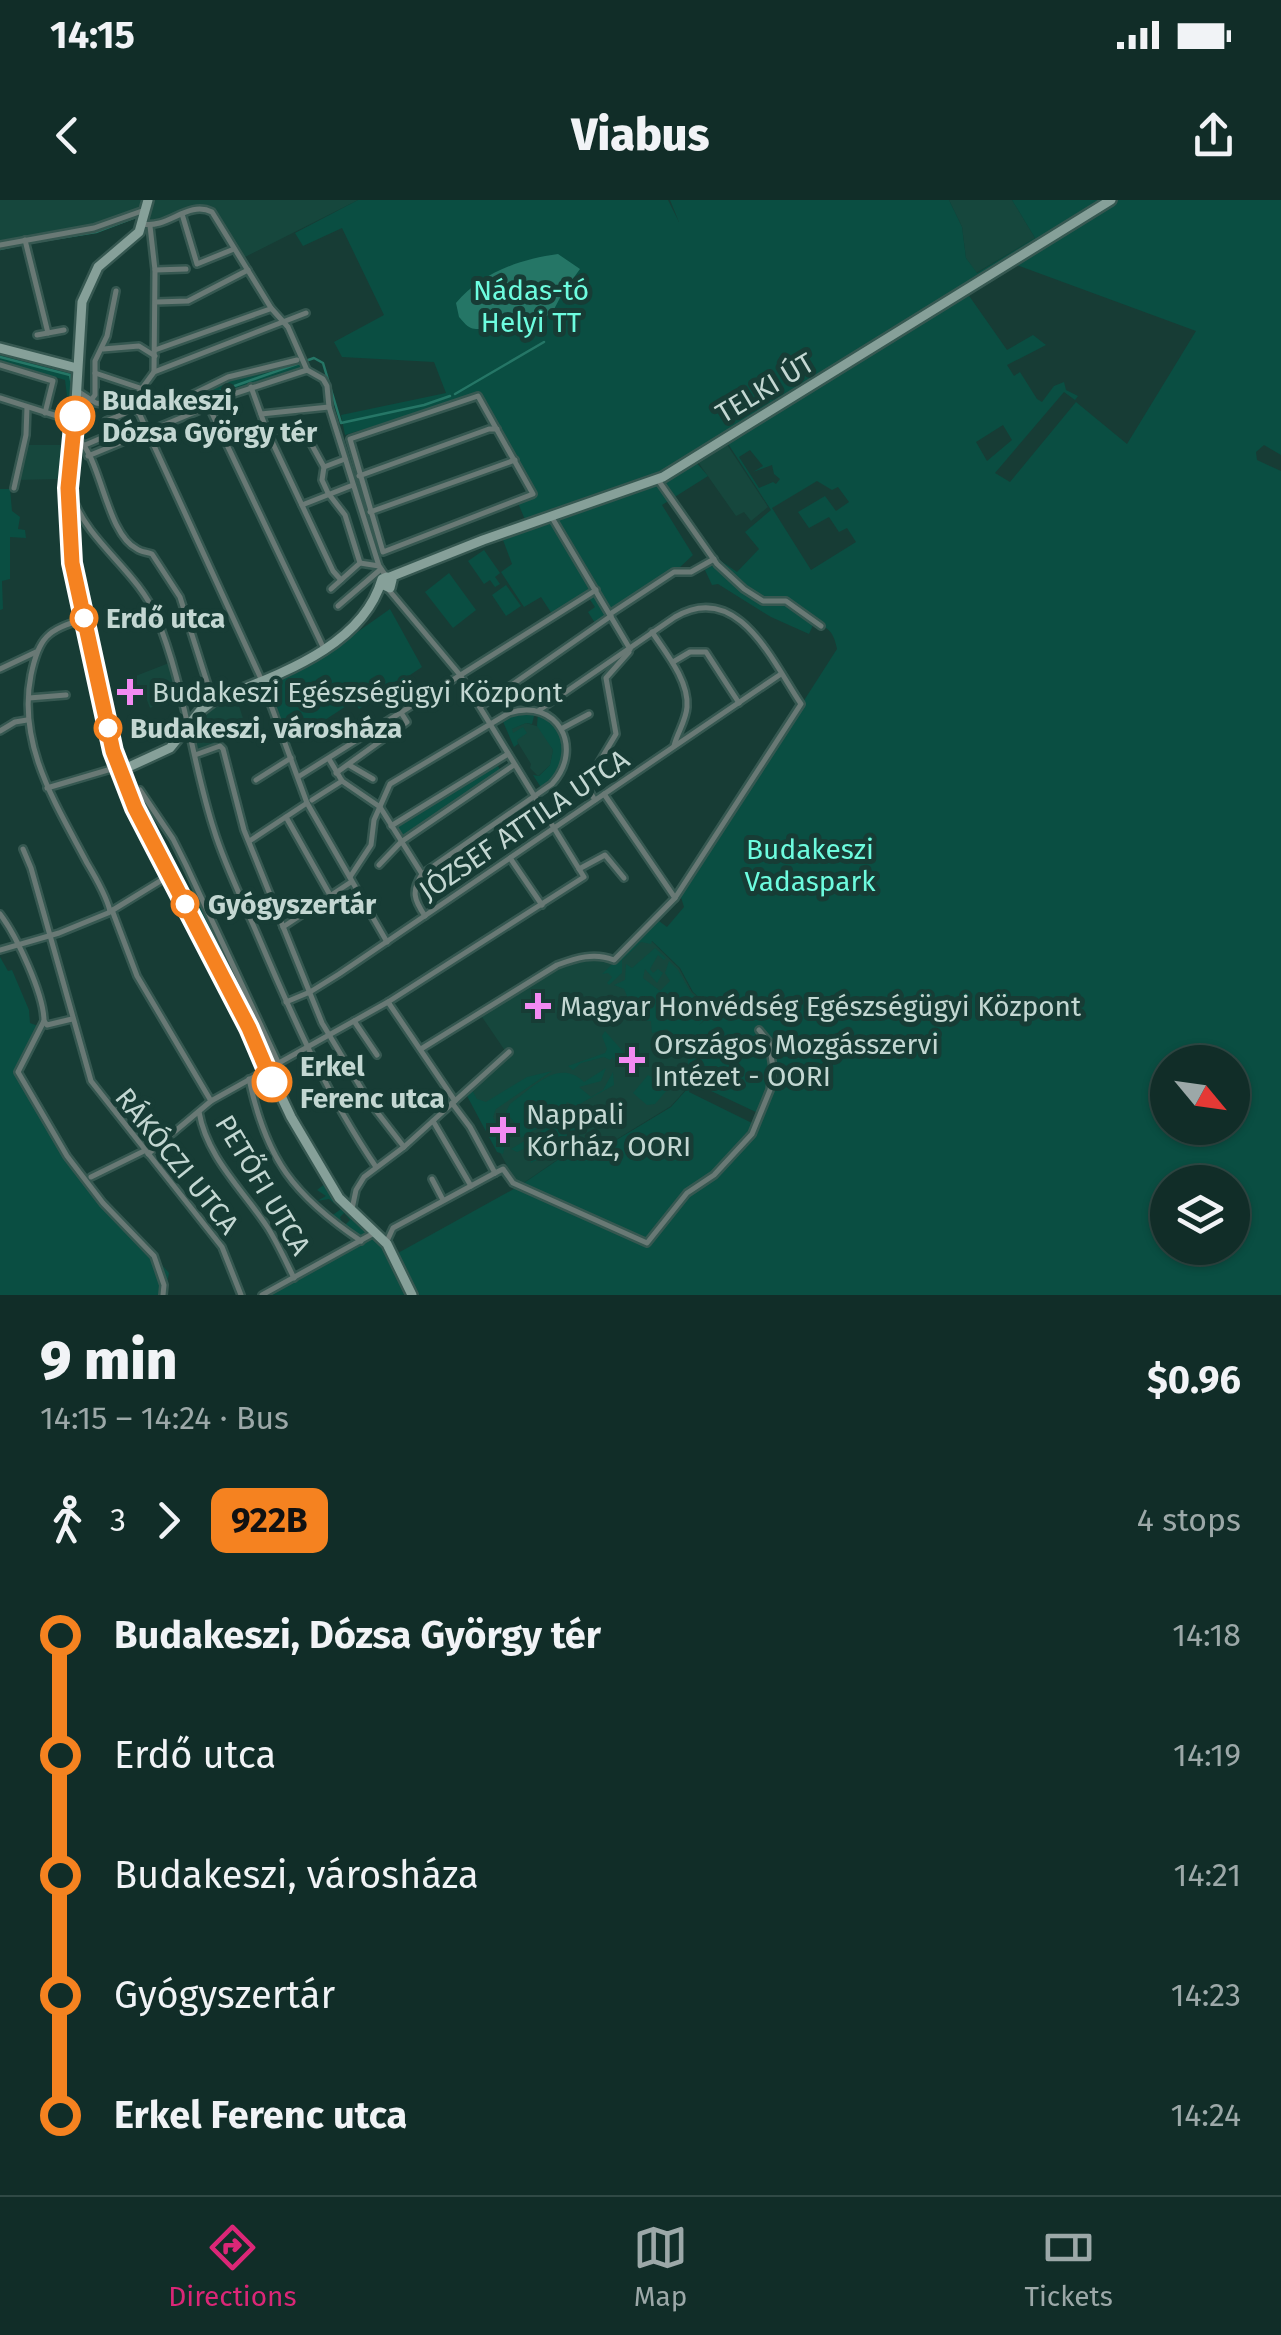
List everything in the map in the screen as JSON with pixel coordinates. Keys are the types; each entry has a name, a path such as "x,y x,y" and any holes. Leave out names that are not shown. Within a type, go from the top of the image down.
{"main road":[{"name":"TELKI ÚT","path":"386,581 551,516 658,480 1110,201"},
{"path":"145,207 146,225 102,262 88,284 78,318 68,488 72,563 119,769 266,1069 340,1198 387,1244 412,1295"},
{"path":"0,348 76,368"},
{"path":"119,769 170,748 214,700 324,651 358,618 386,581"}],"street":[{"path":"0,244 94,228 145,207 138,200"},
{"path":"154,372 155,270 146,225 202,207 212,212 271,308 288,327 302,363 324,380 361,509 368,515 383,552 533,494 478,396 350,438 368,515 386,581"},
{"path":"182,214 198,264 236,248"},
{"path":"24,240 48,333"},
{"path":"155,270 186,269"},
{"path":"156,302 188,302 248,270"},
{"path":"91,400 95,395 96,359 103,348 116,291"},
{"path":"103,348 139,346 155,353 271,308"},
{"path":"106,420 124,415 154,372 306,313"},
{"path":"37,336 64,330"},
{"path":"88,456 302,363"},
{"path":"180,400 228,377 302,363"},
{"path":"0,365 53,381 45,413"},
{"path":"96,372 141,388"},
{"path":"251,387 302,506 340,580"},
{"path":"76,390 91,400 130,408 140,414 262,680 309,802 387,942"},
{"path":"0,398 74,422"},
{"path":"208,405 324,651"},
{"path":"14,488 26,435 27,407"},
{"path":"261,414 330,407"},
{"path":"302,426 310,410"},
{"path":"268,430 302,426"},
{"path":"91,1177 146,1152 211,1102 388,1002 584,876 460,675 386,581 360,563 345,515 328,493 322,480 324,466 302,426"},
{"path":"359,476 489,429 499,430"},
{"path":"85,445 112,434"},
{"path":"72,438 85,445 112,516 126,538 134,548 152,554 180,597 214,700"},
{"path":"324,466 346,459"},
{"path":"368,515 515,460"},
{"path":"658,480 714,559 751,595 770,603 786,601 821,626"},
{"path":"302,506 353,485"},
{"path":"68,488 84,523 111,550 148,600 163,634 220,848 306,1046 376,1167"},
{"path":"345,515 361,509"},
{"path":"551,516 630,649"},
{"path":"480,706 674,572 691,572 714,559"},
{"path":"330,589 360,563"},
{"path":"338,606 386,581"},
{"path":"298,777 596,590"},
{"path":"420,1049 557,966 579,957 607,956 614,960 675,898 802,704 746,625 730,612 710,607 694,608 652,632 538,711"},
{"path":"84,618 47,634 36,652 27,720 37,764 112,909 137,976 211,1102"},
{"path":"652,632 672,663 687,703 674,746"},
{"path":"596,800 588,789 588,781 616,734 606,678 630,649"},
{"path":"0,669 36,652"},
{"path":"672,663 690,652 706,652 739,702"},
{"name":"JÓZSEF ATTILA UTCA","path":"286,1002 310,992 387,942 781,674"},
{"path":"29,698 66,695"},
{"path":"283,927 330,895 350,876 371,845 390,784 490,722 518,710 538,711 561,730 567,748 562,771 552,784 422,874 414,897 426,916"},
{"path":"336,774 407,722 400,711"},
{"path":"561,730 589,714"},
{"path":"0,731 27,720"},
{"path":"194,755 223,748 239,814 329,1034 370,1103 404,1147"},
{"path":"391,826 508,754"},
{"path":"256,780 291,758"},
{"path":"329,759 342,781 380,807 422,874"},
{"path":"349,764 372,779"},
{"path":"379,865 401,842 514,764"},
{"path":"47,788 119,769"},
{"path":"250,841 342,781"},
{"path":"140,790 186,864 278,1062"},
{"path":"604,794 675,898"},
{"path":"286,817 330,895"},
{"name":"RÁKÓCZI UTCA","path":"23,849 93,1086 222,1247 242,1295"},
{"path":"579,869 605,854 624,878"},
{"path":"510,858 542,905"},
{"path":"0,950 48,936 112,909 170,875"},
{"path":"0,914 20,943 24,962 43,1003 44,1021 18,1072 66,1156 103,1203 154,1256 164,1295"},
{"path":"388,1002 470,1127 495,1173"},
{"path":"44,1021 46,1025 72,1019"},
{"path":"354,1021 377,1055"},
{"path":"387,1244 392,1228 503,1169 513,1183 646,1244 687,1193 714,1175 752,1134 770,1090 774,1068 768,1042 759,1030"},
{"path":"352,1212 359,1183 509,1052"},
{"path":"249,1079 281,1167 318,1212 361,1241"},
{"name":"PETŐFI UTCA","path":"199,1112 208,1139 231,1180 266,1225 294,1278"},
{"path":"433,1120 471,1186"},
{"path":"432,1179 444,1200"},
{"path":"262,1295 374,1233"}],"shaded area":[{"path":"0,200 358,200 245,257 216,213 201,205 154,224 147,223 148,211 99,228 0,247"},
{"path":"949,200 1012,200 1035,238 976,273 966,258 962,227"},
{"path":"558,254 580,269 551,315 477,329 459,317 456,303 477,283 516,264"},
{"path":"726,443 768,507 751,521 744,512 736,516 698,462"},
{"path":"25,445 62,445 58,479 16,480"},
{"path":"169,663 179,696 150,708 145,695 139,696 133,677"},
{"path":"235,693 246,728 198,752 194,724 217,701"},
{"path":"526,723 540,727 553,750 550,765 538,776 511,729"},
{"name":"Országos Mozgásszervi Intézet - OORI","path":"641,931 679,968 692,992 714,1011 699,1025 688,1048 688,1087 671,1106 612,1142 583,1142 522,1184 516,1182 466,1091 508,1055 480,1014 579,958 608,959 612,963"}],"green space":[{"path":"358,200 668,200 679,222 670,200 949,200 962,227 966,258 977,273 1035,238 1012,200 1281,200 1281,455 1264,445 1256,452 1257,460 1281,471 1281,1295 262,1295 374,1233 389,1242 395,1229 392,1240 398,1253 521,1185 584,1142 613,1142 671,1107 688,1088 688,1048 695,1032 683,1053 674,1040 669,1040 672,1034 667,1029 652,1033 651,1021 638,1020 640,1012 647,1010 635,1002 626,1003 624,989 614,985 625,980 626,964 632,968 655,948 666,958 658,955 650,969 663,973 657,983 645,969 643,978 660,991 670,981 665,973 669,961 691,993 712,1011 699,1025 714,1012 693,992 680,968 652,941 641,942 622,960 622,973 609,985 612,977 602,974 655,918 667,927 684,907 680,894 837,649 824,626 814,623 809,634 771,617 718,584 712,585 705,570 718,559 737,572 759,549 745,532 771,510 723,436 655,476 695,461 708,476 662,505 693,555 678,569 595,623 588,612 595,607 586,594 552,614 541,597 524,607 501,572 512,564 500,532 526,522 518,503 533,497 535,491 479,394 345,435 341,415 446,393 434,362 342,357 334,342 384,315 342,228 303,246 295,233","holes":["1011,263 1196,331 1127,444 1076,402 1010,482 995,473 1064,392 1075,400 1078,396 1066,390 1064,382 1054,386 1042,402 1037,399 1020,372 1014,376 1007,365 1046,345 1033,335 1007,350 965,290","1003,425 1012,440 987,461 976,442","750,450 763,466 753,472 772,465 780,479 776,484 759,488 739,457","817,481 832,490 838,487 849,502 836,511 825,496 798,512 809,528 829,517 839,532 847,528 856,542 811,570 772,508","690,1088 709,1090 758,1113 754,1124 689,1092"]},
{"path":"0,351 71,368 73,396 67,396 65,380 0,361"},
{"path":"301,359 302,372 206,407 200,393 220,382"},
{"path":"0,489 10,489 12,511 20,517 18,529 25,530 26,538 10,537 10,579 2,581 0,610"},
{"path":"484,550 500,573 495,577 500,584 495,587 490,580 484,584 468,561"},
{"path":"449,573 476,610 453,628 425,592"},
{"path":"506,585 521,606 506,616 492,595"},
{"path":"390,609 422,667 359,709 354,701 288,744 267,682 322,657"},
{"path":"535,712 532,724 512,729 513,733 523,727 527,733 514,747 501,717"},
{"path":"538,713 556,729 563,749 559,770 542,789 533,775 539,776 550,765 553,750 537,726"},
{"path":"496,763 501,771 401,839 394,827"},
{"path":"197,887 278,1062 266,1069 181,897"},
{"path":"0,957 8,971 12,970 29,1010 30,1023 41,1027 19,1064 19,1074 85,1178 169,1273 165,1295 0,1295"},
{"path":"605,1031 625,1054 632,1051 633,1057 627,1055 629,1060 623,1065 616,1064 613,1057 604,1057 581,1063 573,1070 568,1066 605,1053"},
{"path":"606,1068 601,1081 579,1087 591,1097 603,1090 613,1072 614,1085 576,1106 567,1102 565,1106 569,1109 521,1138 506,1112 510,1104 555,1074 574,1075 584,1082"},
{"path":"667,1069 674,1074 668,1089 655,1104 647,1105 633,1093 648,1075 664,1084 670,1082 672,1077"},
{"path":"552,1071 496,1109 493,1117 505,1145 503,1154 497,1152 466,1094 471,1088 477,1099 486,1102 527,1077"},
{"path":"577,1110 567,1117 566,1124 586,1115 594,1126 585,1128 577,1138 531,1163 530,1154 524,1149 511,1149"},
{"path":"326,1183 368,1234 361,1238 343,1227 350,1220 344,1213 340,1217 343,1225 330,1217 341,1209 329,1199 317,1201 326,1196 317,1190"}],"waterway":[{"path":"28,243 96,232 141,215"},
{"path":"0,249 23,244"},
{"path":"455,394 544,342"},
{"path":"0,357 70,375 72,385"},
{"path":"134,404 175,407 314,358 323,363 341,423 450,396"},
{"path":"96,398 102,402 128,403"}],"bus line":[{"name":"922B","path":"75,416 68,488 72,563 118,768 249,1028 272,1082"}],"place":[{"name":"Budakeszi, Dózsa György tér","path":"75,416"},
{"name":"Erdő utca","path":"84,618"},
{"name":"Budakeszi Egészségügyi Központ","path":"130,692"},
{"name":"Budakeszi, városháza","path":"108,728"},
{"name":"Gyógyszertár","path":"185,904"},
{"name":"Magyar Honvédség Egészségügyi Központ","path":"538,1006"},
{"name":"Országos Mozgásszervi Intézet - OORI","path":"632,1060"},
{"name":"Erkel Ferenc utca","path":"272,1082"},
{"name":"Nappali Kórház, OORI","path":"503,1130"}],"park label":[{"name":"Nádas-tó Helyi TT","path":"531,306"},
{"name":"Budakeszi Vadaspark","path":"810,865"}]}
